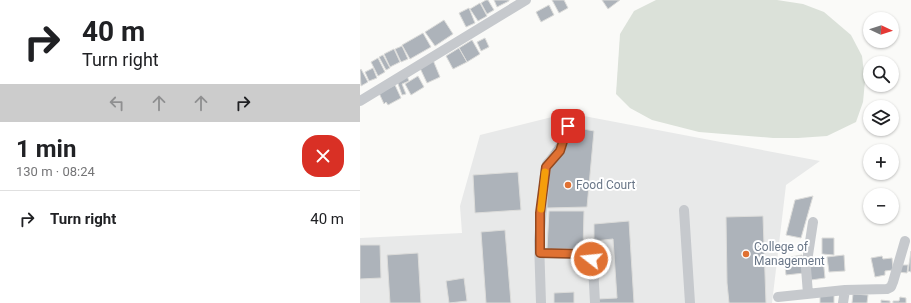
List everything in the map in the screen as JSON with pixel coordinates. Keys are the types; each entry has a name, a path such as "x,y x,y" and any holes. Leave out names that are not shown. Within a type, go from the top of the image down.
{"street":[{"path":"360,101 526,0"},
{"path":"541,303 540,213 546,167 560,151 568,126"},
{"path":"684,210 690,303"},
{"path":"808,294 806,268 813,222"},
{"path":"778,297 845,290 885,290 889,288 893,282 905,242"},
{"path":"540,253 584,254 588,256 593,265 595,303"},
{"path":"843,303 845,290"}],"shaded area":[{"path":"656,0 777,0 803,4 824,12 851,35 862,56 864,92 863,102 856,122 827,136 773,138 699,132 652,120 630,108 616,94 620,34 634,11"},
{"path":"568,113 820,161 786,185 772,303 360,303 360,238 462,233 460,206 480,135"}],"building":[{"path":"488,0 494,10 487,14 481,3"},
{"path":"494,0 509,0 509,1 497,7"},
{"path":"552,0 564,0 568,8 559,13"},
{"path":"602,0 620,0 608,9"},
{"path":"480,3 487,16 478,21 470,9"},
{"path":"549,5 554,15 541,22 536,12"},
{"path":"469,8 475,23 466,27 459,13"},
{"path":"444,20 453,34 435,46 425,32"},
{"path":"423,33 431,47 410,59 402,45"},
{"path":"485,38 489,47 481,51 477,42"},
{"path":"472,40 480,54 467,62 459,48"},
{"path":"402,46 408,59 401,62 395,49"},
{"path":"459,48 467,62 453,69 446,56"},
{"path":"394,49 400,62 390,67 384,54"},
{"path":"383,55 390,68 386,70 379,57"},
{"path":"378,58 385,72 378,76 371,62"},
{"path":"433,60 440,77 427,83 419,66"},
{"path":"373,68 377,78 369,81 365,72"},
{"path":"361,69 368,82 361,86 360,70"},
{"path":"407,76 409,81 402,84 406,94 402,95 397,81"},
{"path":"418,76 424,87 411,95 405,84"},
{"path":"395,85 401,98 388,105 386,102 384,104 379,93"},
{"name":"Food Court","path":"568,126 594,131 587,207 547,208 545,160"},
{"path":"518,172 521,210 475,213 473,175"},
{"path":"813,196 801,238 786,235 795,200"},
{"path":"549,211 584,211 583,249 547,249"},
{"name":"College of Management","path":"763,216 766,303 729,303 727,283 726,217"},
{"path":"629,221 634,303 599,303 598,299 617,298 613,239 594,241 594,224"},
{"path":"505,230 511,303 486,303 481,232"},
{"path":"822,238 834,238 834,255 822,254"},
{"path":"360,245 380,245 381,278 360,279"},
{"path":"911,251 911,272 908,271"},
{"path":"418,253 421,303 390,303 387,255"},
{"path":"802,255 804,273 786,275 784,258"},
{"path":"844,255 845,271 829,272 827,257"},
{"path":"882,256 883,259 892,258 893,270 885,271 885,275 875,277 871,258"},
{"path":"823,258 825,278 811,280 809,260"},
{"path":"899,265 908,265 907,273 898,272"},
{"path":"464,278 467,301 449,303 446,281"},
{"path":"574,292 574,303 554,303 554,293"},
{"path":"820,294 834,294 834,303 820,303"},
{"path":"853,294 868,295 867,303 852,303"},
{"path":"900,297 906,298 906,303 893,303 893,301 899,301"},
{"path":"881,300 890,301 890,303 881,303"}],"slow traffic":[{"path":"541,209 545,172"}],"place":[{"name":"Food Court","path":"568,185"},
{"name":"College of Management","path":"746,254"}],"route":[{"path":"568,126 560,151 547,164 546,167 540,213 540,253 584,254 591,259"}]}
